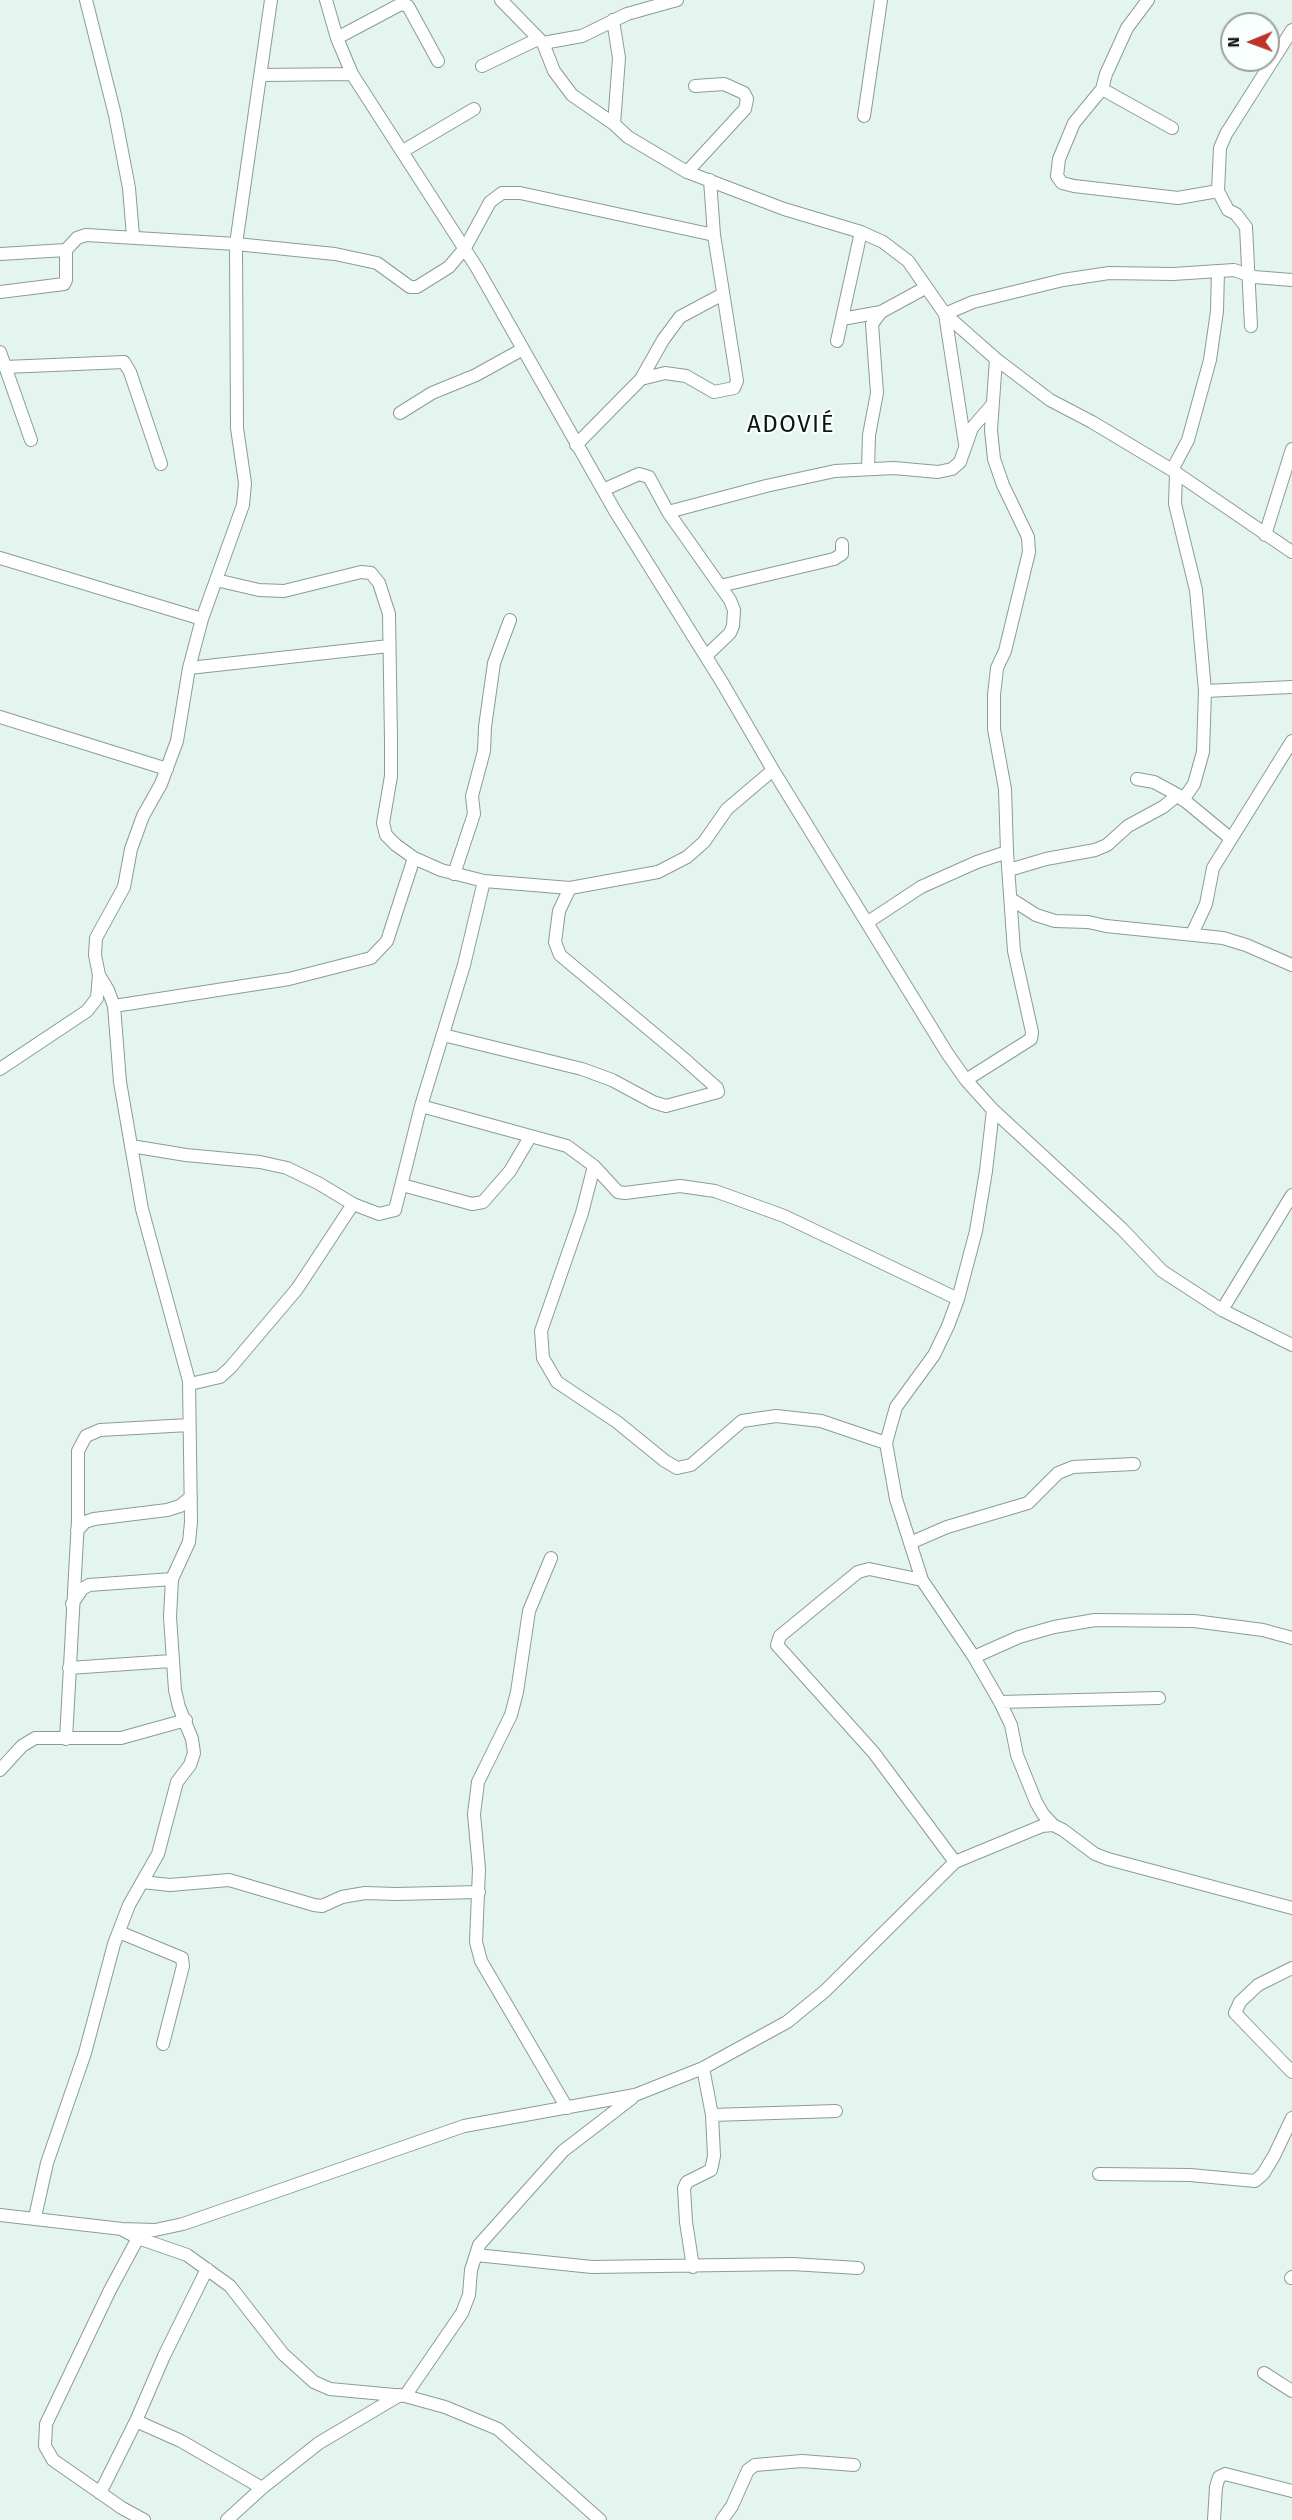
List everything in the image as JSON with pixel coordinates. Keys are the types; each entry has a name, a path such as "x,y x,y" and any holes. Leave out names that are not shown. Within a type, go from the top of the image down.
{"street":[{"path":"86,0 117,125 129,188 133,236"},
{"path":"0,1069 87,1011 97,998 99,975 95,955 96,938 124,887 135,838 143,816 167,769 177,741 189,668 202,619 243,505 245,493 237,428 236,244 271,0"},
{"path":"326,0 337,38 352,74 465,248 603,490 930,1026 966,1080 993,1110 1122,1229 1162,1271 1222,1310 1292,1345"},
{"path":"501,0 540,41 554,71 572,94 628,137 687,172 784,209 861,232 900,253 945,314 996,359 1050,400 1092,422 1174,472 1292,552"},
{"path":"482,66 540,41 582,36 627,14 677,0"},
{"path":"864,116 882,0"},
{"path":"1148,0 1127,28 1106,74 1102,89 1074,123 1059,159 1057,176 1062,183 1178,198 1218,191"},
{"path":"337,38 401,4 408,6 438,61"},
{"path":"613,20 619,58 614,124"},
{"path":"1251,326 1246,227 1236,214 1228,210 1218,191 1220,148 1226,134 1292,30"},
{"path":"261,75 352,74"},
{"path":"687,172 745,109 747,99 744,93 724,84 695,86"},
{"path":"1102,89 1172,128"},
{"path":"404,151 474,109"},
{"path":"641,379 665,372 686,376 714,392 734,388 737,381 714,235 710,180"},
{"path":"0,292 64,284 66,250 76,238 86,235 133,236 335,254 377,263 410,287 427,282 449,267 465,248 490,202 502,193 520,193 714,235"},
{"path":"837,340 861,232"},
{"path":"0,254 66,250"},
{"path":"945,314 973,302 1064,280 1109,273 1173,274 1234,270 1254,277 1292,280"},
{"path":"1009,870 1046,859 1095,850 1107,845 1128,826 1181,797 1194,784 1203,752 1205,691 1196,590 1175,504 1174,472 1188,440 1210,360 1217,311 1218,271"},
{"path":"842,319 881,312 926,288"},
{"path":"576,445 641,379 663,340 680,317 723,294"},
{"path":"868,469 869,435 877,393 872,324 881,312"},
{"path":"945,314 965,444"},
{"path":"400,413 432,393 476,375 523,349"},
{"path":"0,352 31,440"},
{"path":"966,1080 1027,1044 1032,1032 1017,972 1007,852 1005,789 994,729 997,668 1005,651 1014,606 1029,552 1028,537 1003,485 994,459 991,430 996,359"},
{"path":"4,367 124,362 130,372 161,464"},
{"path":"668,512 835,471 894,468 938,472 952,469 960,462 972,428 992,405"},
{"path":"1265,535 1292,449"},
{"path":"603,490 623,479 639,474 649,477 668,512 720,586 734,610 734,626 730,633 706,656"},
{"path":"720,586 834,559 842,554 842,544"},
{"path":"0,558 202,619"},
{"path":"216,580 259,590 284,591 307,587 340,576 371,573 380,583 389,614 391,776 383,823 386,835 414,858 454,874 484,881 570,888 658,872 687,857 704,842 727,809 773,770"},
{"path":"454,874 474,814 472,796 484,751 494,663 510,620"},
{"path":"189,668 389,646"},
{"path":"1205,691 1292,687"},
{"path":"0,717 167,769"},
{"path":"1192,934 1206,904 1213,868 1292,741"},
{"path":"1137,779 1154,782 1181,797 1230,838"},
{"path":"868,922 921,887 977,862 1007,852"},
{"path":"114,1006 289,979 370,958 387,941 414,858"},
{"path":"131,1146 186,1155 260,1162 286,1168 318,1183 353,1204 379,1214 388,1214 395,1210 422,1106 464,965 484,881"},
{"path":"443,1035 582,1069 612,1080 653,1102 666,1106 718,1092 674,1050 560,955 555,942 559,911 570,888"},
{"path":"1011,899 1036,915 1055,921 1077,920 1106,926 1192,934 1246,945 1292,965"},
{"path":"35,2217 47,2163 85,2053 119,1932 129,1905 158,1854 177,1782 190,1766 194,1752 186,1720 179,1707 171,1661 170,1617 172,1579 189,1542 191,1497 188,1369 142,1209 120,1082 114,1006 99,975"},
{"path":"422,1106 567,1146 594,1166 614,1188 625,1194 680,1186 702,1188 784,1216 958,1299"},
{"path":"993,1110 976,1231 958,1299 934,1355 896,1407 886,1443 896,1499 922,1580 974,1657 1000,1702 1011,1725 1017,1755 1036,1802 1053,1825 1095,1854 1108,1859 1292,1908"},
{"path":"402,1185 472,1204 483,1202 510,1171 530,1137"},
{"path":"594,1166 582,1213 541,1331 543,1358 557,1382 617,1422 677,1468 692,1465 742,1421 776,1416 820,1421 886,1443"},
{"path":"1222,1310 1292,1195"},
{"path":"189,1384 220,1377 230,1368 297,1289 353,1204"},
{"path":"66,1739 77,1532 78,1451 86,1436 100,1430 189,1425"},
{"path":"910,1543 947,1527 1028,1503 1058,1473 1074,1467 1134,1464"},
{"path":"77,1532 85,1522 94,1519 166,1510 180,1506 191,1497"},
{"path":"551,1558 529,1611 517,1692 511,1715 478,1782 474,1814 479,1869 476,1942 481,1961 567,2109"},
{"path":"922,1580 869,1569 858,1572 780,1636 777,1645 874,1753 955,1862"},
{"path":"72,1604 82,1589 89,1585 172,1579"},
{"path":"974,1657 1019,1637 1054,1627 1095,1620 1194,1621 1263,1630 1292,1638"},
{"path":"69,1668 171,1661"},
{"path":"1000,1702 1159,1698"},
{"path":"0,1770 22,1746 35,1738 121,1738 186,1720"},
{"path":"0,2215 35,2217 122,2229 155,2230 183,2224 464,2126 635,2095 703,2068 795,2016 825,1991 955,1862 1008,1838 1053,1825"},
{"path":"142,1882 170,1885 229,1880 314,1905 322,1905 342,1897 365,1893 479,1892"},
{"path":"119,1932 182,1958 183,1966 163,2043"},
{"path":"1292,1968 1258,1985 1240,2002 1235,2013 1292,2072"},
{"path":"693,2267 686,2222 684,2188 687,2182 711,2170 713,2165 712,2115 703,2068"},
{"path":"227,2520 262,2488 319,2443 402,2396 462,2313 469,2295 471,2270 479,2246 563,2151 635,2095"},
{"path":"712,2115 836,2111"},
{"path":"1099,2174 1190,2175 1255,2181 1263,2174 1274,2156 1292,2118"},
{"path":"122,2229 138,2238 187,2255 230,2286 283,2355 314,2382 330,2389 402,2396 445,2407 498,2429 600,2520"},
{"path":"138,2238 110,2290 46,2424 45,2446 53,2460 144,2520"},
{"path":"476,2255 592,2267 792,2264 858,2268"},
{"path":"100,2493 207,2270"},
{"path":"1264,2373 1292,2391"},
{"path":"136,2421 181,2441 262,2488"},
{"path":"722,2520 732,2506 748,2470 755,2465 802,2461 854,2465"},
{"path":"1214,2520 1216,2487 1219,2477 1225,2474 1292,2491"}],"district":[{"name":"ADOVIÉ","path":"791,425"}]}
